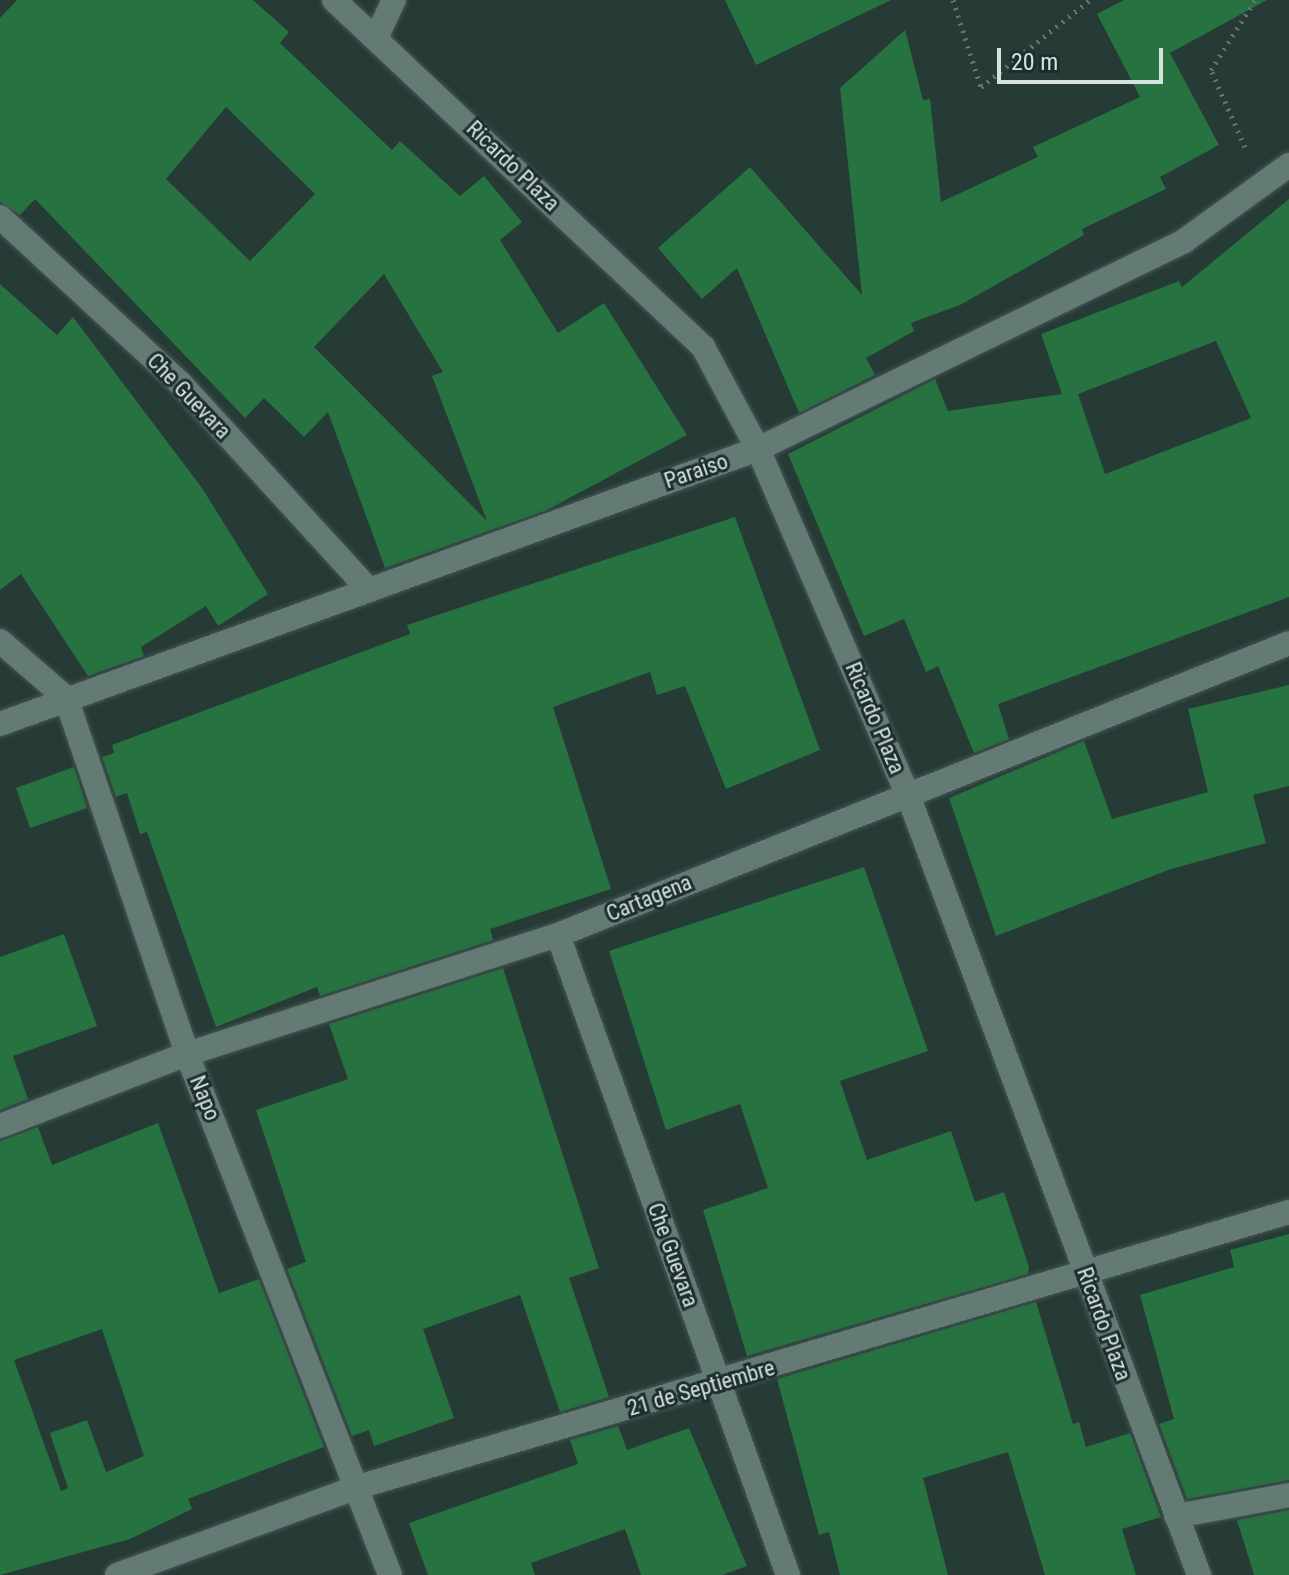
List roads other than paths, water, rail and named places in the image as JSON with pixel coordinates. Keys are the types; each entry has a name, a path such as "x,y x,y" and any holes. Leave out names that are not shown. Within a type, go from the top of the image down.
{"street":[{"name":"Ricardo Plaza","path":"334,0 377,36 703,347 758,449 908,795 1199,1575"},
{"path":"377,36 394,0"},
{"name":"Paraiso","path":"0,724 366,587 758,449 1184,241 1289,165"},
{"name":"Che Guevara","path":"0,217 180,383 366,587"},
{"path":"0,641 66,698"},
{"name":"Cartagena","path":"0,1126 187,1054 558,935 1289,643"},
{"name":"Napo","path":"66,698 187,1054 390,1575"},
{"name":"Che Guevara","path":"558,935 788,1575"},
{"name":"21 de Septiembre","path":"117,1575 358,1487 1086,1277 1289,1212"},
{"path":"1176,1516 1289,1495"}]}
